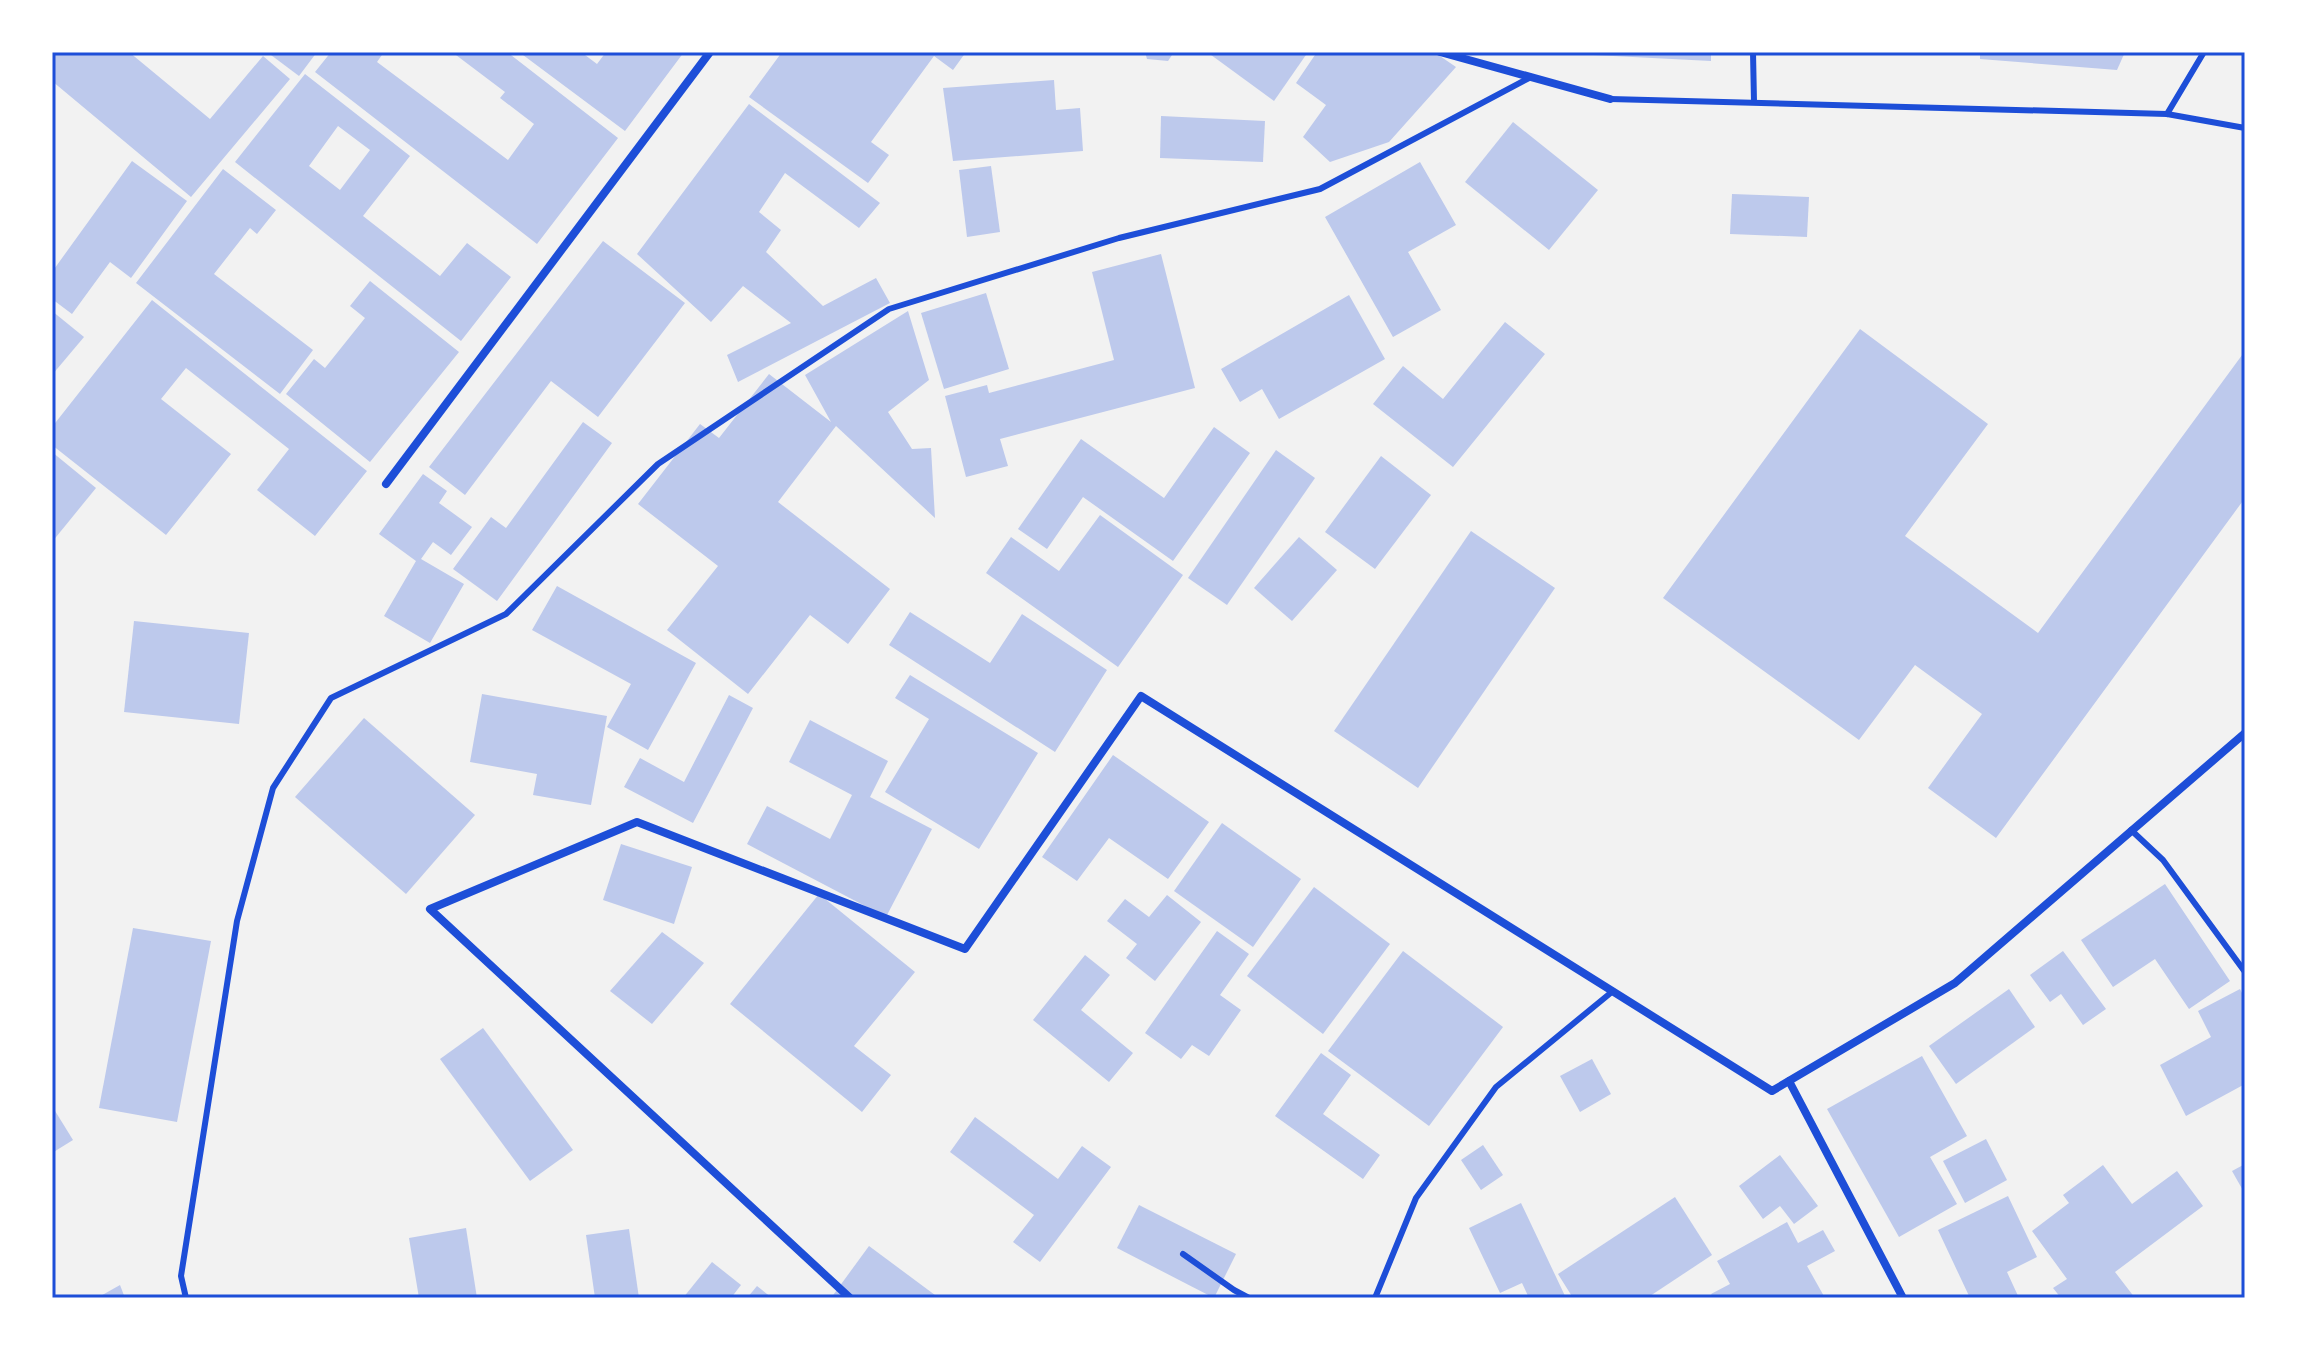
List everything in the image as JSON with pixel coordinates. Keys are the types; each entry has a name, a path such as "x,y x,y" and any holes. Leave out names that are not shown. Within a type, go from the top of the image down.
{"street":[{"path":"386,484 710,52"},
{"path":"1440,52 1610,99"},
{"path":"850,1298 430,909 637,822 965,949 1141,696 1772,1091 1955,983 2245,733"},
{"path":"1789,1081 1903,1298"}],"lane":[{"path":"1753,52 1754,102"},
{"path":"2167,114 2204,52"},
{"path":"186,1298 181,1276 237,921 273,788 331,698 506,614 658,464 889,309 1119,238 1320,189 1531,77"},
{"path":"1610,99 2167,114 2245,128"},
{"path":"2131,830 2163,860 2245,972"},
{"path":"1375,1298 1416,1198 1496,1087 1613,991"},
{"path":"1183,1254 1249,1298"}],"building":[{"path":"52,52 129,52 210,119 263,56 290,79 191,197 52,81"},
{"path":"267,52 317,52 299,76"},
{"path":"331,52 384,52 377,62 508,160 534,124 500,98 505,92 452,52 507,52 618,138 537,244 315,72"},
{"path":"519,52 581,52 597,64 606,52 684,52 625,131"},
{"path":"782,52 966,52 953,70 934,56 871,142 889,155 868,183 749,97"},
{"path":"1145,52 1174,52 1168,61 1147,59"},
{"path":"1207,52 1308,52 1274,101"},
{"path":"1317,52 1434,52 1456,67 1389,142 1330,162 1303,137 1326,105 1296,83"},
{"path":"1711,52 1711,61 1574,54"},
{"path":"1980,52 2125,52 2117,70 1980,59"},
{"path":"305,74 410,156 363,216 440,276 467,243 511,277 461,341 235,162","holes":["338,126 370,150 340,190 309,166"]},
{"path":"1054,80 1056,110 1080,108 1083,151 953,161 943,88"},
{"path":"749,104 880,203 859,228 785,173 759,212 781,230 766,252 823,306 876,278 890,303 738,382 727,355 791,323 743,286 711,322 637,254"},
{"path":"1161,116 1265,121 1263,162 1160,158"},
{"path":"1513,122 1598,190 1549,250 1465,182"},
{"path":"132,161 187,201 131,278 110,262 72,314 52,299 52,272"},
{"path":"1420,162 1456,225 1408,252 1441,310 1393,337 1325,217"},
{"path":"991,166 1000,232 967,237 959,170"},
{"path":"223,169 276,210 257,234 250,228 214,274 313,350 280,394 136,283"},
{"path":"1732,194 1809,197 1807,237 1730,234"},
{"path":"603,241 685,303 598,417 551,381 465,495 429,467"},
{"path":"1161,254 1195,388 1000,439 1008,466 966,477 945,396 987,385 989,393 1114,360 1092,272"},
{"path":"370,281 459,352 370,462 286,394 314,359 325,368 365,318 350,306"},
{"path":"986,293 1009,369 944,389 921,313"},
{"path":"1349,295 1385,359 1279,419 1262,389 1240,402 1221,369"},
{"path":"152,300 367,471 315,536 257,490 289,449 186,368 161,399 231,454 166,535 52,445 52,427"},
{"path":"52,311 84,337 52,375"},
{"path":"908,311 929,380 888,412 912,449 931,448 935,518 836,426 778,502 890,589 848,644 810,615 748,694 667,630 718,566 638,504 700,424 719,438 769,374 831,422 805,375"},
{"path":"1505,322 1545,354 1453,467 1373,404 1403,366 1443,399"},
{"path":"1860,329 1988,424 1905,536 2038,633 2245,351 2245,498 1996,838 1928,788 1982,714 1915,665 1859,740 1663,598"},
{"path":"583,422 612,443 497,601 453,569 491,517 506,528"},
{"path":"1214,427 1250,453 1173,561 1083,497 1047,549 1018,529 1081,439 1164,498"},
{"path":"1276,450 1315,478 1227,605 1188,578"},
{"path":"52,452 96,488 52,542"},
{"path":"1381,456 1431,495 1375,569 1325,532"},
{"path":"423,474 447,491 439,503 472,527 451,555 433,542 421,559 464,584 430,643 384,616 416,561 379,534"},
{"path":"1100,515 1183,575 1118,667 986,573 1011,537 1059,571"},
{"path":"1471,531 1555,588 1418,788 1334,731"},
{"path":"1299,537 1337,570 1292,621 1254,588"},
{"path":"557,586 696,663 648,750 607,727 631,684 532,630"},
{"path":"910,612 990,663 1022,614 1107,670 1055,752 889,645"},
{"path":"134,621 249,633 239,724 124,712"},
{"path":"910,675 1038,753 979,849 885,792 929,719 895,698"},
{"path":"482,694 607,716 591,805 533,795 537,774 470,762"},
{"path":"729,695 753,708 693,823 624,787 640,758 684,782"},
{"path":"364,718 475,815 406,894 295,797"},
{"path":"810,720 888,761 870,797 932,829 886,917 747,844 767,806 830,839 852,795 789,762"},
{"path":"1113,755 1209,822 1168,879 1109,838 1077,881 1042,857"},
{"path":"1222,823 1301,879 1253,947 1174,891"},
{"path":"621,844 692,867 674,924 603,900"},
{"path":"2165,884 2230,981 2189,1009 2155,959 2113,987 2081,940"},
{"path":"1314,887 1390,944 1323,1034 1247,976"},
{"path":"819,894 915,972 854,1046 891,1075 862,1112 730,1004"},
{"path":"1167,895 1201,922 1155,981 1126,958 1137,944 1107,921 1125,899 1149,917"},
{"path":"133,928 211,941 177,1122 99,1108"},
{"path":"1217,931 1249,954 1220,995 1241,1010 1209,1056 1192,1045 1181,1059 1145,1033"},
{"path":"662,932 704,963 652,1024 610,991"},
{"path":"1403,951 1503,1027 1429,1126 1328,1051"},
{"path":"2063,951 2106,1009 2083,1025 2061,994 2050,1002 2030,975"},
{"path":"1085,955 1110,975 1081,1010 1133,1053 1109,1082 1033,1020"},
{"path":"2009,989 2035,1027 1956,1084 1929,1046"},
{"path":"2240,989 2245,999 2245,1084 2186,1116 2160,1065 2211,1037 2198,1011"},
{"path":"483,1028 573,1150 530,1181 440,1059"},
{"path":"1321,1053 1351,1075 1323,1114 1380,1155 1363,1179 1275,1116"},
{"path":"1922,1056 1967,1136 1930,1157 1957,1204 1899,1237 1827,1109"},
{"path":"1592,1059 1611,1094 1580,1112 1560,1076"},
{"path":"52,1106 73,1140 52,1153"},
{"path":"975,1117 1058,1179 1082,1146 1111,1167 1040,1262 1013,1242 1034,1215 950,1152"},
{"path":"1986,1139 2007,1180 1965,1203 1943,1161"},
{"path":"1483,1145 1503,1175 1481,1190 1461,1160"},
{"path":"1780,1155 1818,1206 1794,1224 1780,1206 1763,1219 1739,1186"},
{"path":"2245,1164 2245,1194 2232,1171"},
{"path":"2103,1165 2132,1204 2177,1171 2203,1206 2115,1272 2135,1298 2061,1298 2053,1288 2067,1279 2032,1231 2069,1203 2063,1195"},
{"path":"2008,1196 2037,1257 2007,1272 2019,1298 1970,1298 1938,1230"},
{"path":"1675,1197 1712,1255 1647,1298 1573,1298 1558,1274"},
{"path":"1521,1203 1566,1298 1529,1298 1522,1283 1500,1293 1469,1228"},
{"path":"1139,1205 1236,1254 1214,1298 1117,1248"},
{"path":"1787,1222 1798,1243 1823,1230 1835,1251 1807,1266 1825,1298 1714,1298 1711,1294 1730,1284 1717,1261"},
{"path":"466,1228 477,1298 419,1298 409,1238"},
{"path":"629,1229 639,1298 595,1298 586,1235"},
{"path":"869,1246 939,1298 831,1298"},
{"path":"712,1262 741,1285 731,1298 683,1298"},
{"path":"120,1285 125,1298 97,1298"},
{"path":"757,1286 772,1298 747,1298"}]}
